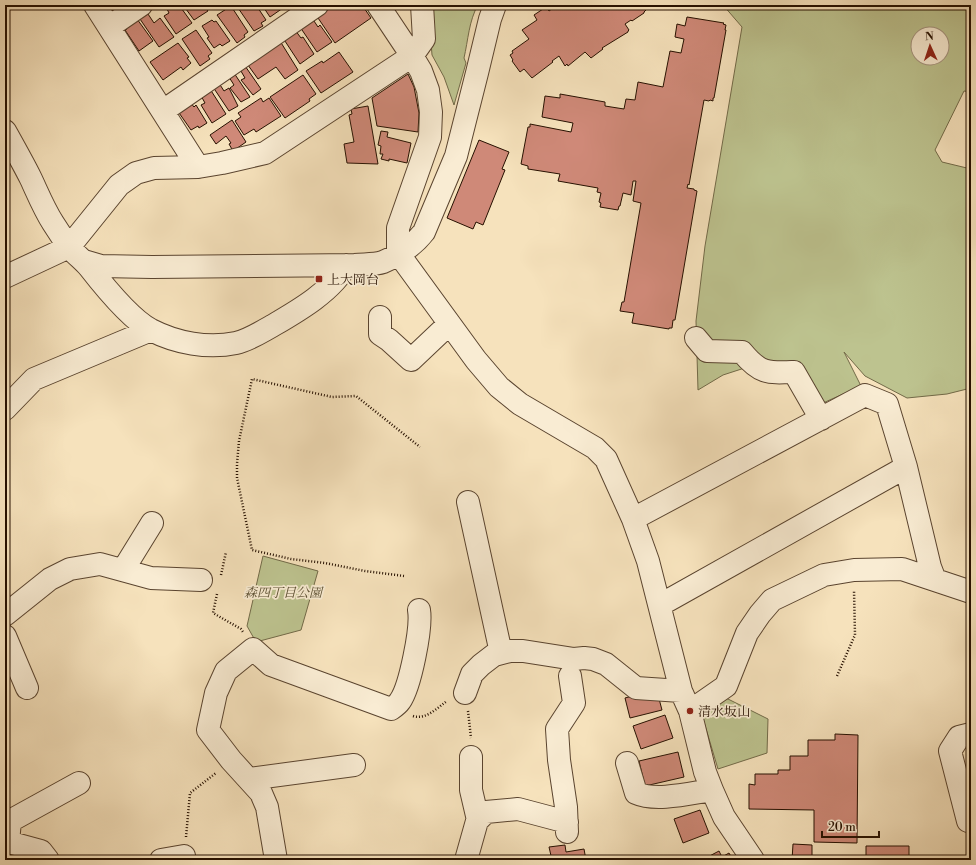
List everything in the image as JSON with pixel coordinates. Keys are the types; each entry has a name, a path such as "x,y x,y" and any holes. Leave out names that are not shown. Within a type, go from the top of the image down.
{"street":[{"path":"95,5 198,166"},
{"path":"109,27 141,5"},
{"path":"162,110 317,5"},
{"path":"378,5 421,71 428,90 431,112 430,137 398,228 398,253 449,324 499,387 520,404 595,448 606,459 633,520 648,561 682,691 690,711 705,772 724,817 753,860"},
{"path":"5,277 77,254 119,185 136,173 154,168 198,166 222,163 265,153 412,56 424,39 422,5"},
{"path":"77,254 101,266 152,267 374,264 384,261 398,253 416,241 424,232 456,156 478,73 486,32 495,5"},
{"path":"5,131 25,167 52,222 98,279 132,315 150,330 179,341 195,344 237,343 251,338 318,296 335,280 346,265"},
{"path":"380,317 380,334 411,360 449,324"},
{"path":"5,409 34,379 150,330"},
{"path":"696,338 707,351 742,352 762,371 776,373 794,372 821,419"},
{"path":"633,520 865,395 887,404 906,467 930,567 935,580"},
{"path":"660,605 906,467"},
{"path":"468,502 501,653"},
{"path":"123,570 152,523"},
{"path":"5,615 50,579 70,569 100,564 151,578 209,586"},
{"path":"690,711 726,686 747,633 772,600 824,575 854,570 902,569 971,592"},
{"path":"276,860 267,807 261,793 231,760 208,730 216,693 226,671 250,643 272,665 391,709 399,703 406,688 415,656 420,618 419,610"},
{"path":"5,636 27,688"},
{"path":"465,693 472,674 481,665 494,655 510,651 523,651 574,659 594,659 606,664 636,688 682,691"},
{"path":"466,860 478,820 486,812 518,809 567,827 557,729 574,704 570,676"},
{"path":"970,824 950,750 959,736 971,734"},
{"path":"471,757 471,790 478,820"},
{"path":"627,763 636,793 644,797 669,796 712,790"},
{"path":"249,779 354,765"},
{"path":"48,860 40,851 7,843 10,821 79,783"},
{"path":"161,860 184,856"}],"path":[{"path":"404,576 291,559 252,550 237,478 239,441 252,379 332,397 356,396 420,447"},
{"path":"226,552 220,578 209,586 213,613 241,629 250,643"},
{"path":"836,676 854,635 854,570"},
{"path":"391,709 417,717 433,712 446,702 465,693 470,724 471,757"},
{"path":"184,856 190,794 231,760"}],"green space":[{"path":"428,5 478,5 471,24 464,58 466,63 454,105 444,77 432,55"},
{"path":"723,5 971,5 971,92 964,91 935,150 942,162 971,169 971,388 947,394 907,398 865,376 844,352 861,386 823,403 760,363 723,375 698,390 696,321 705,246 742,27"},
{"name":"森四丁目公園","path":"263,556 318,571 301,630 256,642 247,626"},
{"path":"724,697 768,719 767,753 718,769 701,712"}],"building":[{"path":"169,5 179,5 192,23 176,34 164,16 169,13 166,7"},
{"path":"183,5 204,5 208,11 194,20"},
{"path":"236,5 256,5 266,20 261,23 263,26 254,31"},
{"path":"262,5 281,5 283,8 270,17"},
{"path":"331,5 362,5 371,18 335,43 316,15"},
{"path":"557,5 642,5 646,10 632,21 631,20 625,24 629,30 628,32 602,48 603,49 591,58 585,52 568,66 567,64 565,66 559,56 532,78 524,69 520,72 512,61 513,60 510,55 513,53 512,51 529,39 522,30 537,20 534,15 546,7 549,11"},
{"path":"231,6 248,32 244,35 245,37 237,43 217,15"},
{"path":"148,14 154,23 160,18 174,37 159,47 140,19"},
{"path":"687,17 724,23 723,24 726,25 726,30 714,98 713,101 704,100 689,185 688,184 687,188 697,191 675,320 673,320 672,328 669,329 632,323 634,313 620,311 622,302 624,302 641,203 633,201 636,181 633,181 631,195 623,193 618,210 600,207 601,203 599,202 601,193 597,192 598,188 558,181 560,174 528,169 528,166 521,164 528,127 530,127 530,124 571,132 573,123 542,117 545,96 560,98 560,94 605,102 605,106 624,109 626,99 635,100 638,82 663,87 670,51 681,53 684,39 675,37 677,24 685,26"},
{"path":"312,18 318,27 320,25 332,42 317,52 300,27"},
{"path":"137,19 153,41 139,51 125,30 127,29 125,27"},
{"path":"212,20 214,22 216,21 230,41 222,46 220,44 214,48 207,38 209,37 202,26"},
{"path":"196,30 212,53 208,56 210,59 200,66 182,39"},
{"path":"295,30 301,38 303,37 314,54 300,64 283,38"},
{"path":"280,41 298,70 285,79 276,67 258,79 245,61"},
{"path":"178,43 189,57 187,58 191,63 183,70 181,67 163,80 150,62"},
{"path":"339,52 353,72 321,93 306,71 322,61 323,63"},
{"path":"243,63 261,89 253,95 241,80 245,78 238,66"},
{"path":"232,70 250,97 241,102 230,88 234,85 227,74"},
{"path":"408,74 414,87 419,113 418,132 377,126 372,98"},
{"path":"303,75 316,94 309,99 310,101 285,118 270,97"},
{"path":"217,80 224,91 229,88 238,106 229,111 211,84"},
{"path":"210,89 226,114 212,123 201,105 205,103 200,94"},
{"path":"261,98 263,102 269,98 281,116 256,132 254,129 244,135 235,121 241,117 238,113"},
{"path":"190,102 194,107 196,105 207,123 199,128 198,126 191,130 177,110"},
{"path":"368,106 378,164 347,163 344,144 354,142 349,115 352,114 351,109"},
{"path":"232,120 246,142 233,151 229,144 231,143 226,136 216,144 210,135"},
{"path":"381,131 388,132 387,137 411,143 407,163 389,159 389,161 381,159 383,154 380,154 381,146 378,145"},
{"path":"479,140 509,152 502,169 505,170 483,225 476,222 473,229 447,218"},
{"path":"643,693 658,695 662,710 630,718 625,698"},
{"path":"665,715 673,738 641,749 633,726"},
{"path":"835,734 858,735 857,843 814,842 814,810 749,809 749,784 755,785 755,774 778,774 778,770 790,770 790,756 808,756 808,740 835,740"},
{"path":"678,752 684,777 645,786 639,761"},
{"path":"700,810 709,833 683,843 674,819"},
{"path":"793,844 812,845 812,860 792,860"},
{"path":"565,845 566,852 584,849 586,860 552,860 549,847"},
{"path":"866,846 909,846 909,860 866,860"},
{"path":"719,851 722,857 729,853 733,860 702,860"}],"place":[{"name":"上大岡台","path":"319,279"},
{"name":"清水坂山","path":"690,711"}]}
